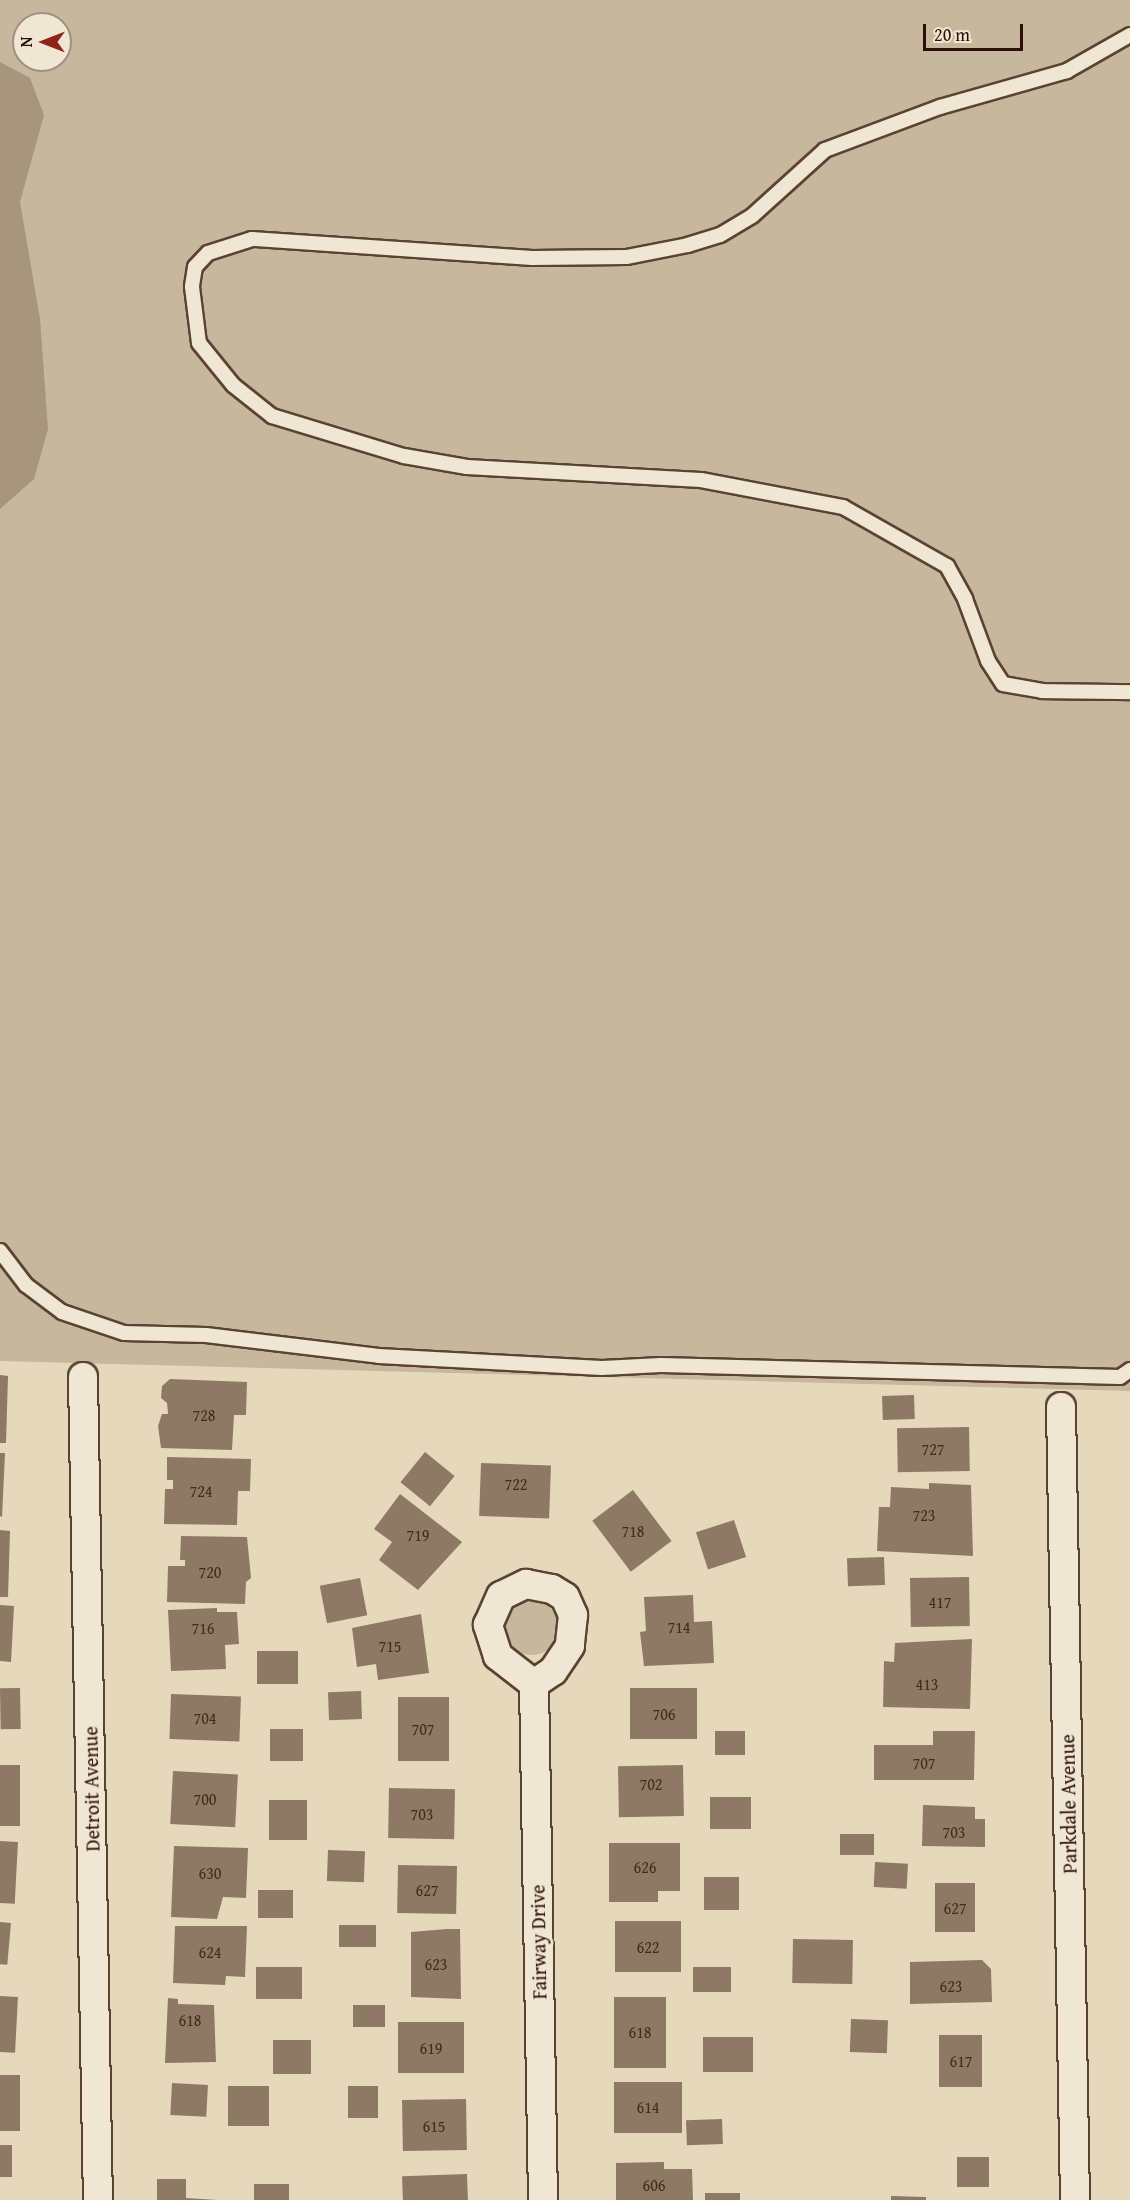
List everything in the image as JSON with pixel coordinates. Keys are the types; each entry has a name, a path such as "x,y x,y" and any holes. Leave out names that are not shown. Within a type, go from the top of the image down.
{"street":[{"name":"Detroit Avenue","path":"83,1377 98,2200"},
{"name":"Parkdale Avenue","path":"1061,1407 1076,2200"},
{"name":"Fairway Drive","path":"534,1684 543,2200"}],"lane":[{"path":"1130,35 1067,71 940,107 825,150 752,216 720,235 688,245 626,257 532,258 252,239 223,245 208,254 195,267 192,287 192,317 199,343 233,385 272,416 404,456 467,467 701,480 843,507 947,566 965,598 987,661 1003,684 1042,691 1130,692"},
{"path":"0,1251 26,1285 62,1312 123,1333 206,1335 379,1356 602,1368 661,1365 1120,1377 1130,1370"}],"shaded area":[{"path":"0,0 1130,0 1130,1391 0,1361"},
{"path":"0,62 12,68 12,72 19,72 30,78 44,115 20,202 40,319 48,429 34,479 0,509"},
{"path":"532,1601 542,1603 551,1609 557,1618 559,1628 557,1638 551,1647 542,1653 532,1655 522,1653 513,1647 507,1638 505,1628 507,1618 513,1609 522,1603"}],"building":[{"path":"0,1375 8,1376 6,1443 0,1443"},
{"path":"170,1379 247,1382 246,1415 234,1415 232,1450 161,1448 158,1426 162,1414 168,1414 167,1403 161,1398 162,1386"},
{"path":"914,1395 915,1419 883,1420 882,1396"},
{"path":"969,1427 970,1471 898,1472 897,1428"},
{"path":"425,1452 455,1476 430,1506 400,1482"},
{"path":"0,1453 5,1453 2,1517 0,1516"},
{"path":"167,1457 251,1459 250,1491 238,1491 237,1525 164,1524 165,1489 173,1489 173,1480 167,1480"},
{"path":"481,1463 551,1465 549,1518 479,1516"},
{"path":"929,1483 971,1485 973,1556 877,1551 879,1507 890,1507 891,1487 929,1489"},
{"path":"633,1490 672,1541 631,1572 592,1521"},
{"path":"400,1494 462,1542 418,1590 379,1560 392,1542 374,1529"},
{"path":"734,1520 746,1557 708,1569 696,1532"},
{"path":"0,1530 10,1531 8,1597 0,1597"},
{"path":"181,1536 247,1537 251,1578 246,1582 245,1604 167,1602 168,1566 185,1566 185,1560 180,1560"},
{"path":"884,1557 885,1585 848,1586 847,1558"},
{"path":"969,1577 970,1626 911,1627 910,1578"},
{"path":"360,1578 367,1615 327,1623 320,1586"},
{"path":"693,1595 694,1622 712,1621 714,1663 644,1666 640,1632 646,1631 644,1597"},
{"path":"0,1605 14,1606 11,1662 0,1661"},
{"path":"217,1608 217,1612 237,1612 239,1644 225,1645 226,1669 171,1671 168,1610"},
{"path":"421,1614 429,1673 378,1680 376,1664 357,1667 352,1628"},
{"path":"972,1639 970,1709 883,1707 884,1661 894,1662 895,1643"},
{"path":"257,1651 298,1651 298,1684 257,1684"},
{"path":"0,1688 20,1688 21,1729 1,1729"},
{"path":"630,1688 697,1688 697,1739 630,1739"},
{"path":"361,1691 362,1719 329,1720 328,1692"},
{"path":"171,1694 241,1696 239,1741 169,1739"},
{"path":"398,1697 449,1697 449,1761 398,1761"},
{"path":"270,1729 303,1729 303,1761 270,1761"},
{"path":"715,1731 745,1731 745,1755 715,1755"},
{"path":"933,1731 975,1731 974,1780 874,1780 874,1745 933,1745"},
{"path":"0,1765 20,1765 20,1826 0,1826"},
{"path":"683,1765 684,1816 619,1817 618,1766"},
{"path":"173,1771 238,1774 235,1827 170,1824"},
{"path":"389,1788 455,1789 454,1839 388,1838"},
{"path":"710,1797 751,1797 751,1829 710,1829"},
{"path":"269,1800 307,1800 307,1840 269,1840"},
{"path":"923,1805 975,1807 975,1819 985,1819 985,1847 922,1846"},
{"path":"840,1834 874,1834 874,1855 840,1855"},
{"path":"0,1841 18,1842 15,1904 0,1903"},
{"path":"609,1843 680,1843 680,1891 658,1891 658,1902 609,1902"},
{"path":"174,1846 248,1848 246,1898 223,1897 217,1919 171,1917"},
{"path":"328,1850 365,1851 364,1882 327,1881"},
{"path":"875,1862 908,1864 907,1889 874,1887"},
{"path":"398,1865 457,1866 456,1914 397,1913"},
{"path":"704,1877 739,1877 739,1910 704,1910"},
{"path":"935,1883 975,1883 975,1932 935,1932"},
{"path":"258,1890 293,1890 293,1918 258,1918"},
{"path":"615,1921 681,1921 681,1972 615,1972"},
{"path":"0,1922 11,1923 7,1965 0,1964"},
{"path":"339,1925 376,1925 376,1947 339,1947"},
{"path":"175,1926 247,1926 245,1977 226,1976 225,1985 173,1983"},
{"path":"460,1929 461,1999 411,1997 411,1932"},
{"path":"793,1939 853,1940 852,1984 792,1983"},
{"path":"982,1960 991,1969 992,2002 910,2004 910,1962"},
{"path":"256,1967 302,1967 302,1999 256,1999"},
{"path":"693,1967 731,1967 731,1992 693,1992"},
{"path":"0,1996 18,1997 15,2053 0,2052"},
{"path":"614,1997 666,1997 666,2068 614,2068"},
{"path":"168,1998 178,1999 178,2004 214,2005 216,2062 165,2063"},
{"path":"353,2005 385,2005 385,2027 353,2027"},
{"path":"851,2019 888,2020 887,2053 850,2052"},
{"path":"398,2022 464,2022 464,2073 398,2073"},
{"path":"939,2035 982,2035 982,2087 939,2087"},
{"path":"703,2037 753,2037 753,2072 703,2072"},
{"path":"273,2040 311,2040 311,2074 273,2074"},
{"path":"0,2075 20,2075 20,2131 0,2131"},
{"path":"614,2082 682,2082 682,2133 614,2133"},
{"path":"172,2083 208,2085 206,2117 170,2115"},
{"path":"228,2086 269,2086 269,2126 228,2126"},
{"path":"348,2086 378,2086 378,2118 348,2118"},
{"path":"466,2099 467,2150 403,2151 402,2100"},
{"path":"722,2119 723,2144 687,2145 686,2120"},
{"path":"0,2145 12,2145 12,2177 0,2177"},
{"path":"957,2157 989,2157 989,2187 957,2187"},
{"path":"664,2162 664,2169 692,2169 693,2200 616,2200 616,2163"},
{"path":"467,2174 468,2200 403,2200 402,2176"},
{"path":"157,2179 186,2179 186,2198 218,2200 157,2200"},
{"path":"254,2184 289,2184 289,2200 254,2200"},
{"path":"705,2193 740,2193 740,2200 705,2200"},
{"path":"891,2196 926,2197 926,2200 891,2200"}]}
